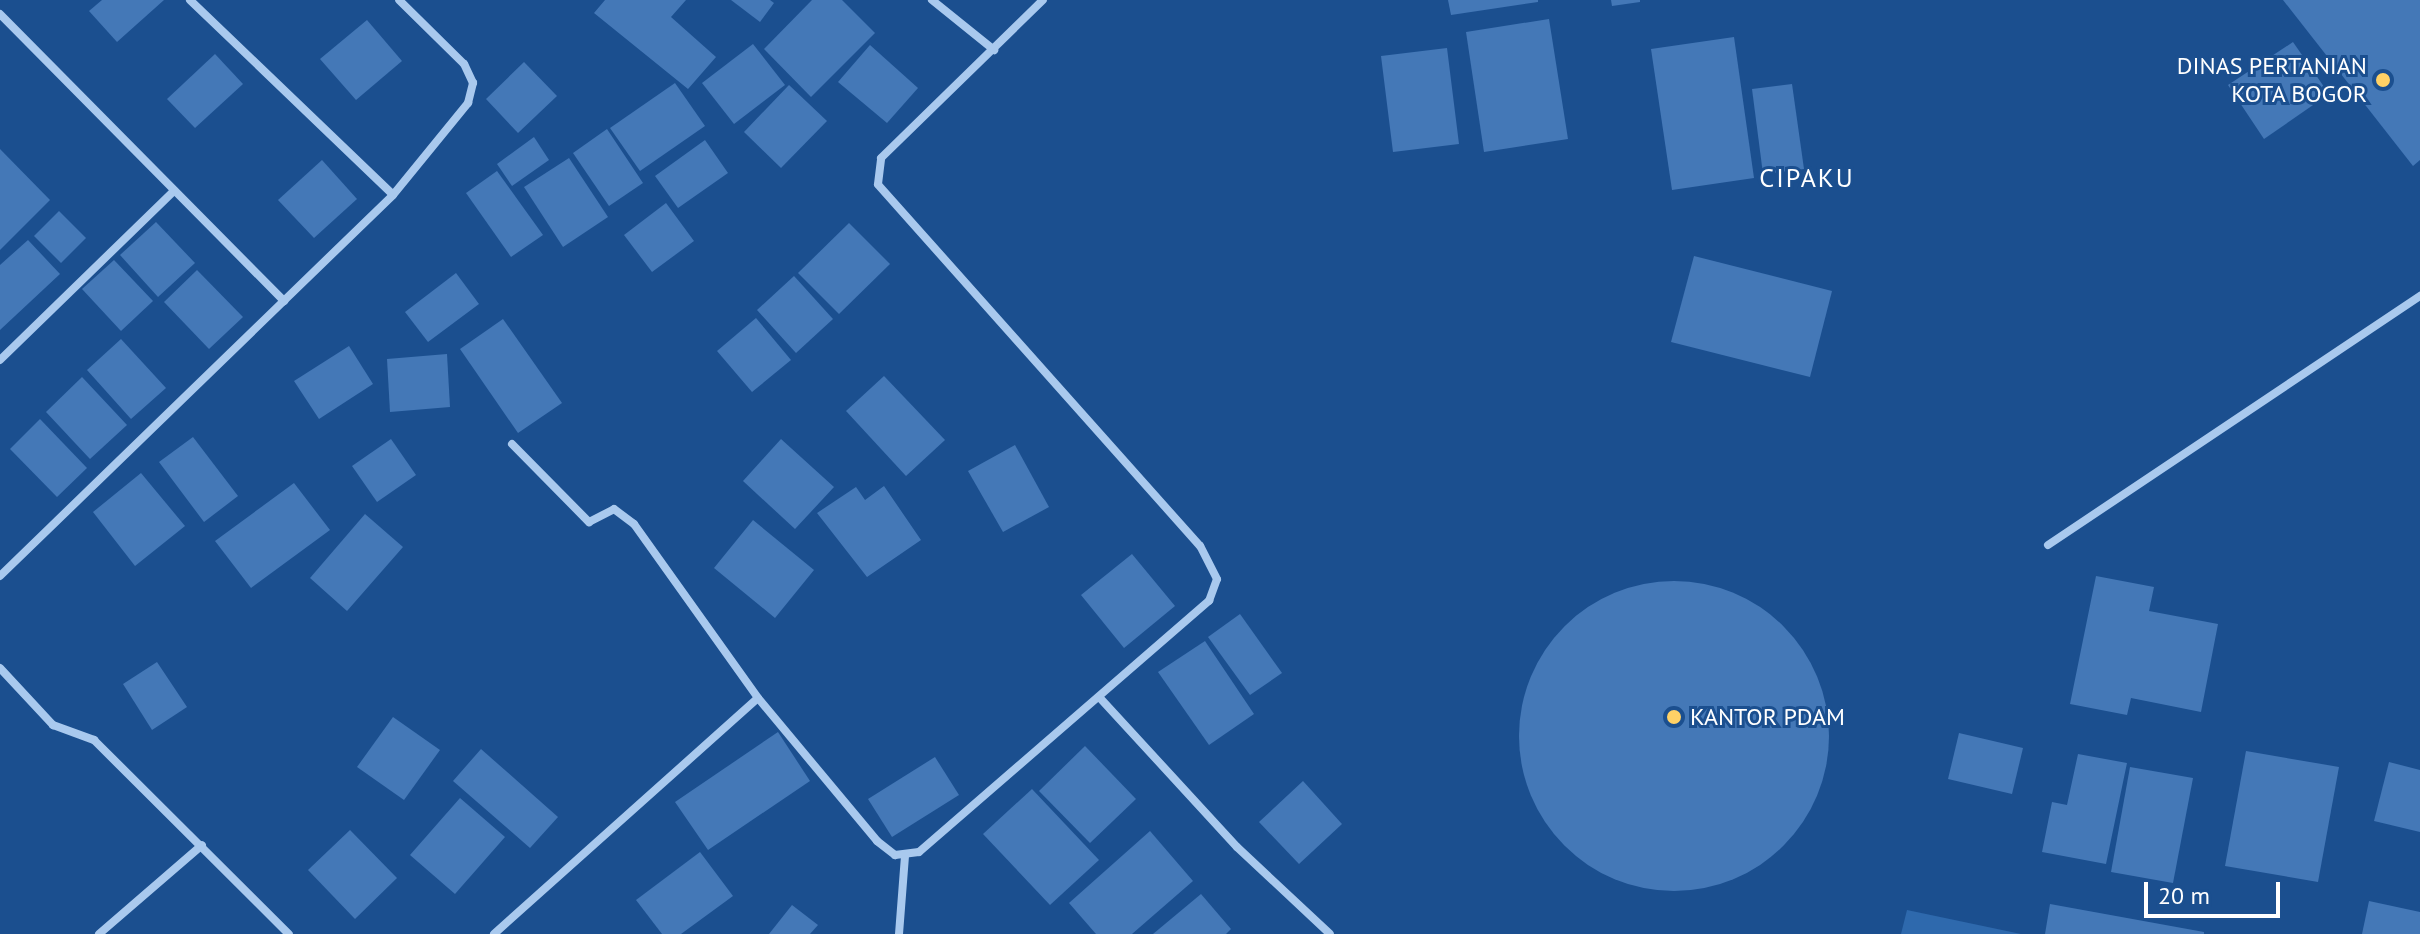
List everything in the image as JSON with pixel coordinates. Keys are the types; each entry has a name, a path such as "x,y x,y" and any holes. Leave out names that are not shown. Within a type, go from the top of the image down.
{"street":[{"path":"190,0 393,195"},
{"path":"0,576 393,195 468,103 473,83 464,64 399,0"},
{"path":"932,0 994,50"},
{"path":"512,444 589,522 614,509 634,524 758,698 877,841 905,856 919,852 1209,601 1217,579 1210,562 878,184 881,158 1043,0"},
{"path":"0,14 284,301"},
{"path":"0,360 174,191"},
{"path":"2048,545 2420,296"},
{"path":"0,668 53,725 94,740 289,934"},
{"path":"494,934 758,698"},
{"path":"1100,698 1237,847 1330,934"},
{"path":"99,934 202,845"},
{"path":"899,934 905,856"}],"shaded area":[{"path":"1907,910 2021,934 1901,934"}],"building":[{"path":"102,0 164,0 117,42 89,11"},
{"path":"605,0 686,0 671,17 716,57 688,89 594,13"},
{"path":"731,0 770,0 774,3 760,22"},
{"path":"812,0 842,0 875,33 811,97 764,49"},
{"path":"1448,0 1538,0 1538,2 1451,15"},
{"path":"1611,0 1640,0 1640,2 1612,6"},
{"name":"DINAS PERTANIAN KOTA BOGOR","path":"2283,0 2420,0 2420,160 2413,166"},
{"path":"1549,19 1568,139 1484,152 1466,32"},
{"path":"367,20 402,61 356,100 320,59"},
{"path":"1734,37 1754,178 1672,190 1651,49"},
{"path":"2293,42 2329,94 2264,139 2228,85"},
{"path":"753,44 785,85 734,124 702,83"},
{"path":"870,45 918,88 887,123 838,82"},
{"path":"1447,48 1459,144 1393,152 1381,56"},
{"path":"215,54 243,84 195,128 167,99"},
{"path":"524,62 557,96 518,133 486,99"},
{"path":"675,83 705,126 640,171 610,128"},
{"path":"1792,84 1804,169 1763,174 1752,89"},
{"path":"789,85 827,121 781,168 744,132"},
{"path":"607,129 643,183 609,206 573,153"},
{"path":"534,137 549,160 512,186 497,164"},
{"path":"705,140 728,173 678,208 655,176"},
{"path":"0,149 50,200 0,250"},
{"path":"569,158 608,217 563,247 524,187"},
{"path":"322,160 357,199 314,238 278,200"},
{"path":"497,171 543,235 511,257 466,193"},
{"path":"666,203 694,241 652,272 624,235"},
{"path":"59,211 86,238 61,263 34,236"},
{"path":"156,222 195,263 158,297 120,255"},
{"path":"849,223 890,264 839,314 798,273"},
{"path":"28,240 60,274 0,330 0,265"},
{"path":"1694,256 1832,291 1810,377 1671,342"},
{"path":"114,260 153,301 121,331 82,289"},
{"path":"197,270 243,317 209,349 164,302"},
{"path":"456,273 479,304 428,342 405,312"},
{"path":"794,276 833,319 796,353 757,310"},
{"path":"756,318 791,360 752,392 717,351"},
{"path":"503,319 562,403 518,433 460,349"},
{"path":"121,339 166,388 131,419 87,370"},
{"path":"349,346 373,384 319,419 294,381"},
{"path":"447,354 450,407 390,412 387,359"},
{"path":"884,376 945,440 906,476 846,411"},
{"path":"82,377 127,425 90,459 46,412"},
{"path":"40,419 87,468 57,497 10,449"},
{"path":"193,437 238,496 204,522 159,462"},
{"path":"391,439 416,475 377,502 352,466"},
{"path":"781,439 834,487 795,529 743,481"},
{"path":"1015,445 1049,507 1003,532 968,471"},
{"path":"141,473 185,526 135,566 93,512"},
{"path":"294,483 330,530 251,588 215,541"},
{"path":"884,486 921,540 867,577 817,513 856,487 865,500"},
{"path":"365,514 403,547 347,611 310,578"},
{"path":"753,520 814,570 775,618 714,568"},
{"path":"1132,554 1175,606 1124,648 1081,595"},
{"path":"2096,576 2154,587 2149,611 2218,624 2201,712 2131,698 2127,715 2070,704"},
{"name":"KANTOR PDAM","path":"1674,581 1704,584 1733,593 1760,607 1784,626 1803,650 1817,677 1826,706 1829,736 1826,766 1817,795 1803,822 1784,846 1760,865 1733,879 1704,888 1674,891 1644,888 1615,879 1588,865 1564,846 1545,822 1531,795 1522,766 1519,736 1522,706 1531,677 1545,650 1564,626 1588,607 1615,593 1644,584"},
{"path":"1240,614 1282,673 1250,695 1208,637"},
{"path":"1205,641 1254,714 1209,745 1158,672"},
{"path":"157,662 187,707 152,730 123,684"},
{"path":"393,717 440,750 404,800 357,767"},
{"path":"778,732 810,781 708,850 675,802"},
{"path":"1959,733 2023,748 2012,794 1948,779"},
{"path":"1085,746 1136,799 1090,843 1039,791"},
{"path":"481,749 558,817 530,848 453,781"},
{"path":"2246,751 2339,767 2318,882 2225,866"},
{"path":"2078,754 2127,763 2106,864 2042,852 2052,802 2067,805"},
{"path":"935,757 959,795 892,837 868,799"},
{"path":"2389,762 2420,770 2420,832 2374,821"},
{"path":"2130,767 2193,778 2173,883 2111,872"},
{"path":"1303,781 1342,824 1299,864 1259,822"},
{"path":"1032,789 1099,860 1050,905 983,834"},
{"path":"460,798 505,837 455,894 410,855"},
{"path":"350,830 397,878 355,919 308,870"},
{"path":"1150,831 1193,881 1132,934 1096,934 1069,903"},
{"path":"700,852 733,896 681,934 662,934 636,900"},
{"path":"1201,894 1231,929 1226,934 1153,934"},
{"path":"2369,901 2420,912 2420,934 2362,934"},
{"path":"2050,904 2204,932 2204,934 2045,934"},
{"path":"792,905 818,925 810,934 769,934"}],"place":[{"name":"DINAS PERTANIAN KOTA BOGOR","path":"2383,80"},
{"name":"KANTOR PDAM","path":"1674,717"}],"district":[{"name":"CIPAKU","path":"1807,178"}]}
